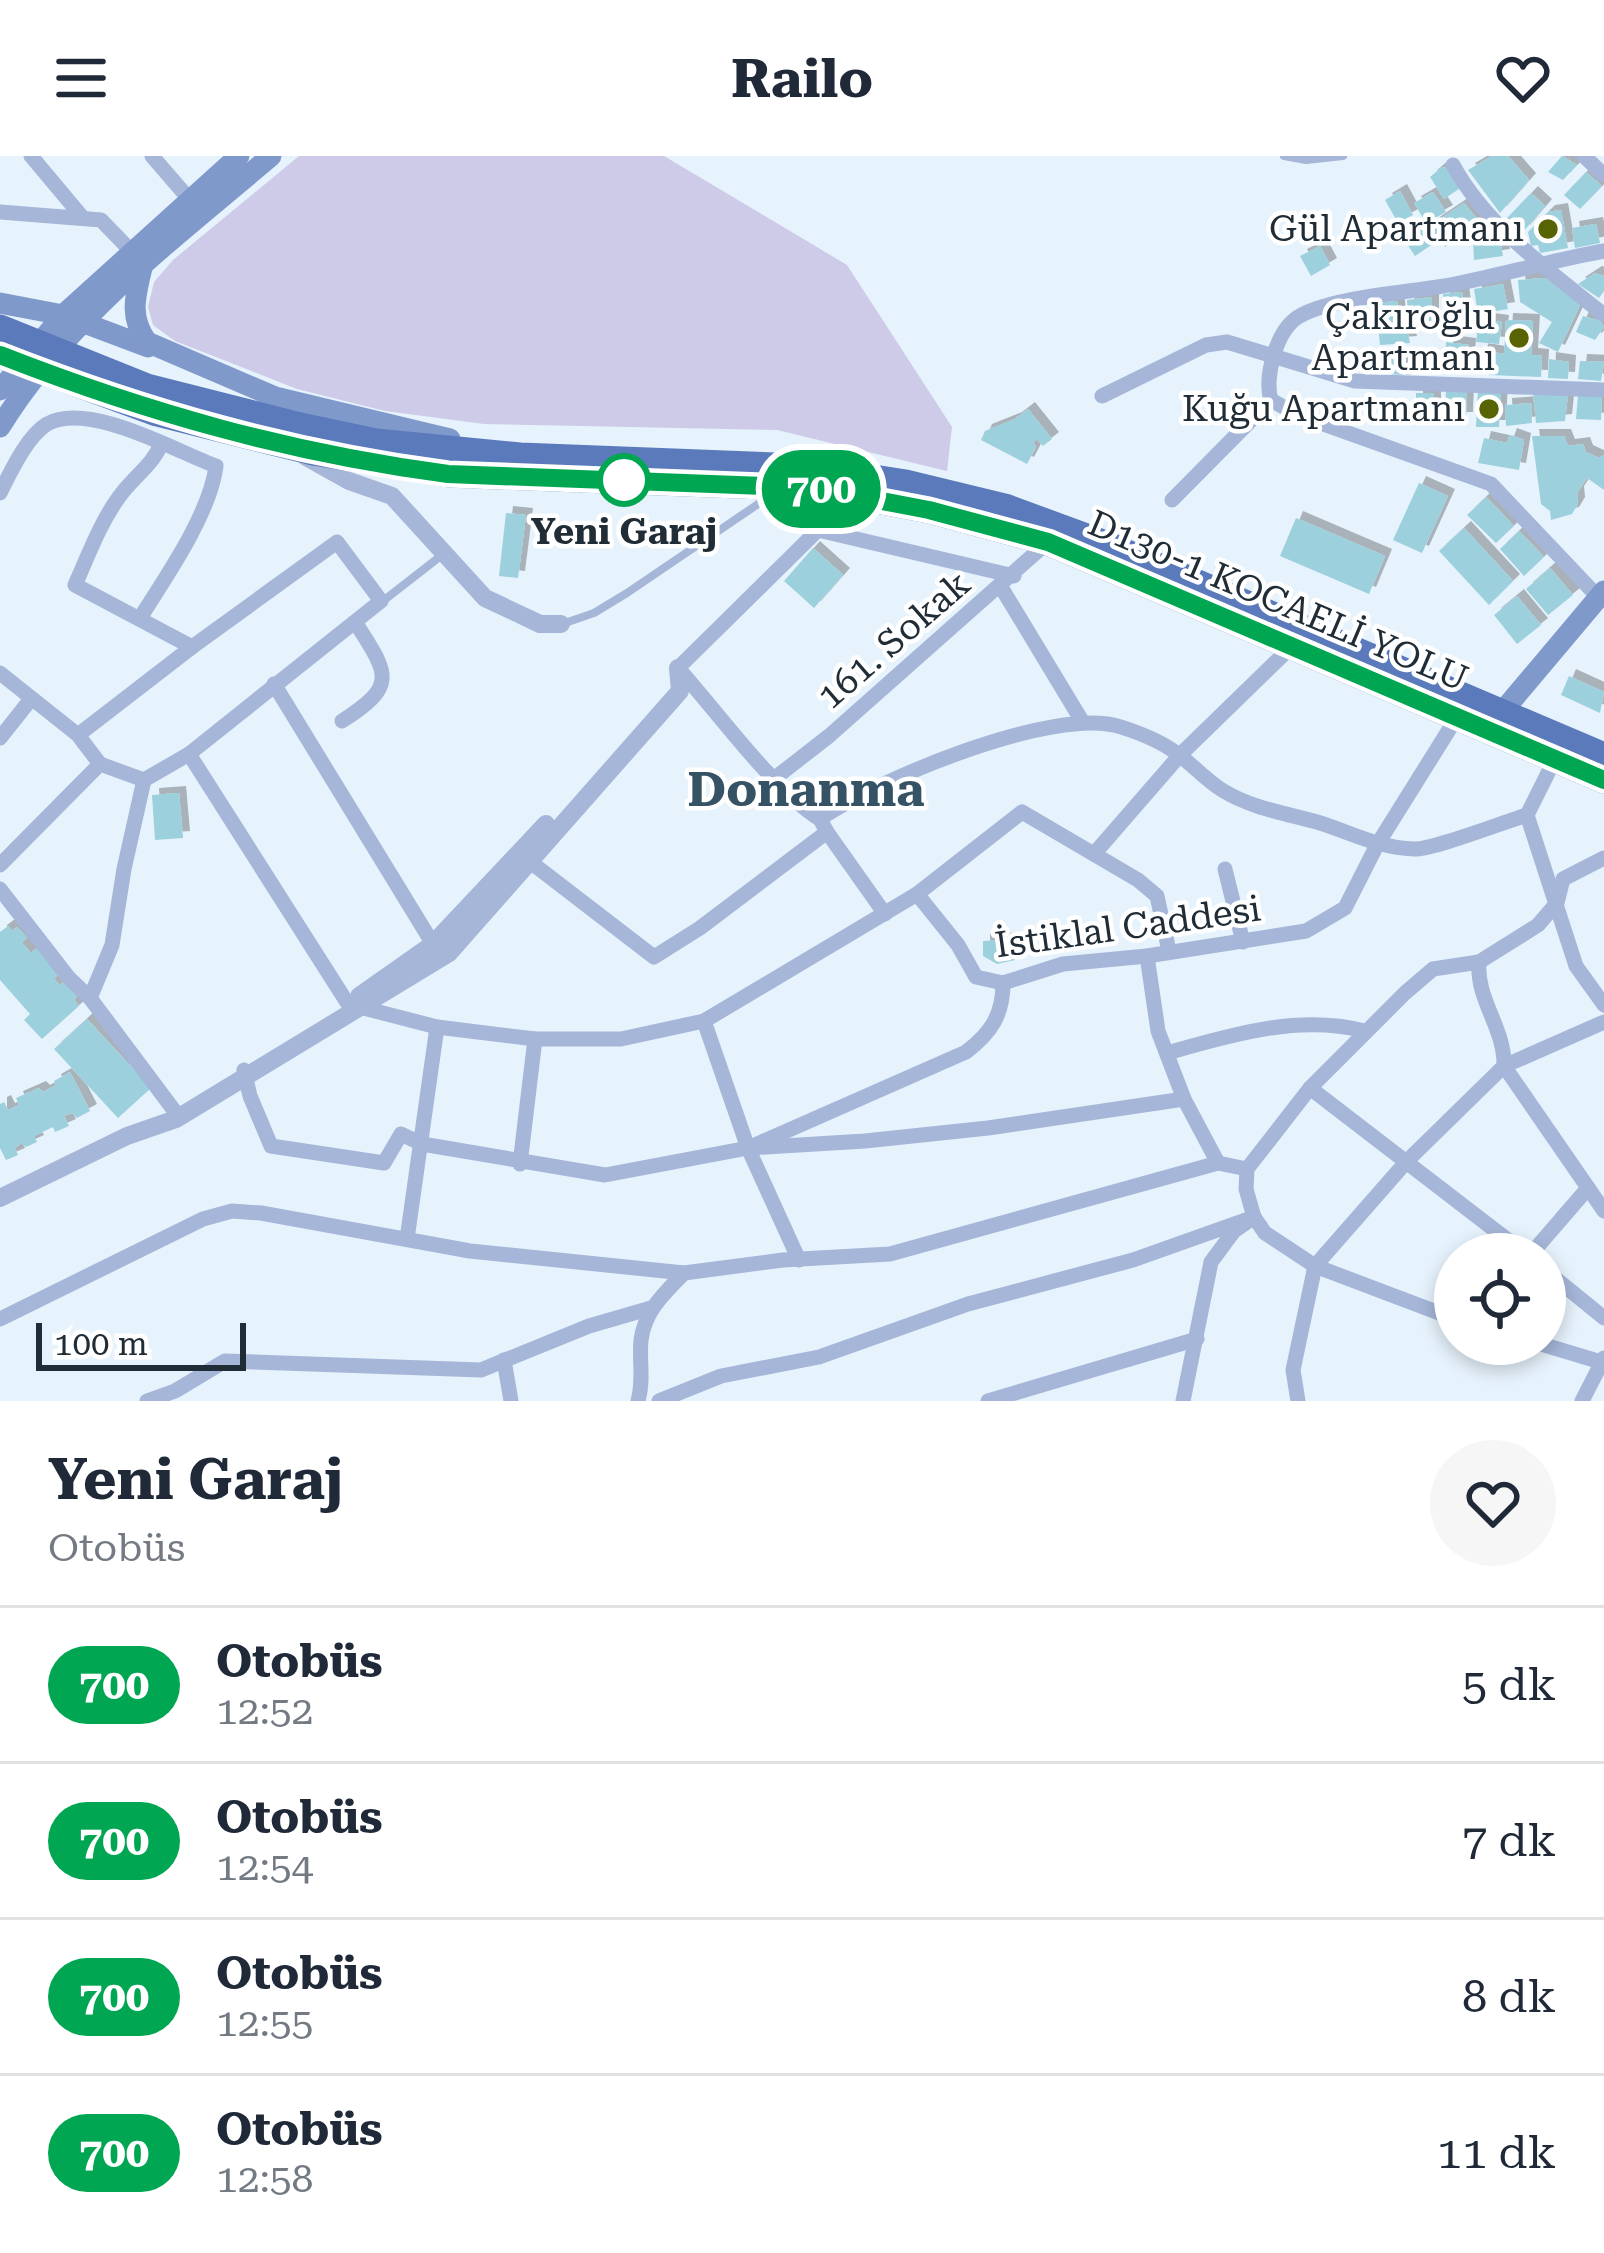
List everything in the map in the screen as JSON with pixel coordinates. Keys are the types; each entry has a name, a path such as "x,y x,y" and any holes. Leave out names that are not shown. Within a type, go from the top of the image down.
{"highway":[{"path":"0,328 147,386 376,442 520,456 803,467 906,483 1005,507 1108,545 1494,722 1604,755"},
{"name":"D130-1 KOCAELİ YOLU","path":"0,355 158,412 313,452 448,474 814,488 929,510 1048,542 1457,717 1494,722 1555,759 1604,780"}],"main road":[{"path":"202,368 147,342 135,326 137,260 190,200 239,156"},
{"path":"0,390 137,260 271,156"},
{"path":"0,303 74,319 275,397 520,456"},
{"path":"0,427 74,319"},
{"path":"1494,722 1601,594"}],"street":[{"path":"31,156 83,218"},
{"path":"152,156 190,200"},
{"path":"1585,156 1604,175"},
{"path":"1453,165 1470,196 1604,315"},
{"path":"0,212 101,220 137,260"},
{"path":"1601,594 1491,484 1298,415 1271,400 1267,386 1286,328 1297,317 1320,308 1604,251"},
{"path":"1102,396 1206,345 1227,341 1355,381 1604,390"},
{"path":"1172,500 1271,400"},
{"path":"0,494 42,427 60,419 99,422 217,466 201,511 140,618"},
{"path":"161,444 156,458 116,499 75,585 192,647"},
{"path":"273,444 392,496 485,598 540,624 561,624"},
{"path":"0,1194 177,1112 245,1074 441,948 678,683 678,668 818,530 1007,581 1082,721"},
{"path":"78,735 337,542 381,602 189,754 144,780 112,945 90,998"},
{"name":"161. Sokak","path":"775,778 830,736 1048,542"},
{"path":"342,721 372,702 384,686 384,667 357,625"},
{"path":"1094,854 1180,755 1291,646"},
{"path":"678,668 823,825 885,914"},
{"path":"0,673 78,735 100,764 144,780"},
{"path":"274,684 441,948"},
{"path":"0,738 31,699"},
{"name":"İstiklal Caddesi","path":"917,894 976,976 1003,983 1063,964 1306,931 1345,908 1377,845 1457,717"},
{"path":"523,856 654,957 700,928 844,802 977,747 1042,726 1082,721 1119,726 1180,755 1220,789 1253,806 1316,822 1377,845 1420,850 1527,814 1555,759"},
{"path":"189,754 354,1006 437,1027 535,1039 621,1039 704,1021 917,894 1022,812 1157,896 1169,951"},
{"path":"0,865 100,764"},
{"path":"1527,814 1576,966 1604,1005"},
{"path":"1434,1311 1315,1266 1264,1233 1246,1189 1247,1169 1310,1088 1433,969 1479,962 1538,925 1556,903 1563,879 1604,857"},
{"path":"1225,869 1244,942"},
{"path":"0,889 177,1112"},
{"path":"1148,956 1158,1030 1184,1099 1218,1163"},
{"path":"1479,962 1477,987 1504,1046 1504,1066 1604,1211"},
{"path":"748,1148 966,1052 988,1035 1003,1006 1003,983"},
{"path":"704,1021 748,1148 799,1260"},
{"path":"1167,1053 1242,1032 1331,1022 1364,1031"},
{"path":"1298,1401 1294,1370 1315,1266 1407,1161 1504,1066 1604,1022"},
{"path":"407,1239 437,1027"},
{"path":"520,1164 535,1039"},
{"path":"245,1074 271,1146 384,1163 401,1134 422,1144 520,1164 605,1175 748,1148 988,1128 1184,1099"},
{"path":"1310,1088 1501,1233"},
{"path":"0,1319 162,1238 232,1211 526,1259 684,1273 890,1254 1218,1163 1247,1169"},
{"path":"1547,1233 1588,1188"},
{"path":"1183,1401 1211,1262 1234,1231 1254,1217"},
{"path":"659,1401 721,1376 819,1357 968,1304 1132,1260 1254,1217"},
{"path":"638,1401 644,1380 641,1341 651,1308 684,1273"},
{"path":"1566,1287 1604,1318"},
{"path":"147,1401 178,1396 225,1360 481,1370 589,1326 651,1308"},
{"path":"988,1401 1197,1339"},
{"path":"1566,1350 1603,1360 1582,1401"},
{"path":"504,1360 511,1401"}],"lane":[{"path":"1285,156 1306,160 1343,156"},
{"path":"561,624 610,603 764,500"},
{"path":"381,602 445,553"}],"shaded area":[{"path":"299,156 664,156 847,265 952,427 947,471 777,430 484,424 385,411 297,389 175,341 153,325 148,307 154,282 173,260"}],"building":[{"path":"1492,156 1508,156 1529,180 1500,213 1468,170"},
{"path":"1562,156 1577,165 1563,180 1548,172"},
{"path":"1442,167 1459,189 1444,199 1430,177"},
{"path":"1586,172 1602,186 1580,209 1564,195"},
{"path":"1400,191 1413,215 1398,223 1385,200"},
{"path":"1433,192 1446,212 1426,223 1414,203"},
{"path":"1531,193 1545,206 1523,232 1507,218"},
{"path":"1464,203 1482,225 1445,247 1431,225"},
{"name":"Gül Apartmanı","path":"1561,210 1568,248 1540,253 1538,245 1531,246 1528,232 1548,212"},
{"path":"1419,223 1433,244 1415,256 1400,233"},
{"path":"1596,224 1600,243 1575,248 1572,228"},
{"path":"1496,230 1503,256 1474,260 1473,236"},
{"path":"1320,246 1330,265 1311,276 1300,256"},
{"path":"1595,273 1604,276 1599,298 1578,284"},
{"path":"1545,278 1581,303 1558,352 1539,343 1552,322 1520,302 1518,280"},
{"path":"1503,284 1508,309 1478,314 1474,289"},
{"path":"1462,292 1465,317 1446,320 1443,294"},
{"path":"1432,297 1432,321 1409,319 1407,300"},
{"path":"1397,301 1400,324 1406,324 1410,343 1380,345 1376,303"},
{"path":"1583,316 1604,327 1595,340 1576,332"},
{"path":"1479,319 1502,322 1499,344 1476,342"},
{"name":"Çakıroğlu Apartmanı","path":"1506,320 1533,321 1531,355 1542,356 1541,377 1489,375 1488,366 1480,362 1481,350 1504,354"},
{"path":"1446,342 1469,345 1467,371 1446,369"},
{"path":"1380,355 1406,356 1411,375 1381,374"},
{"path":"1549,359 1569,362 1568,379 1548,378"},
{"path":"1580,361 1604,362 1601,381 1578,379"},
{"path":"1446,388 1467,389 1466,419 1445,419"},
{"name":"Kuğu Apartmanı","path":"1478,390 1501,391 1499,427 1476,427"},
{"path":"1533,392 1568,393 1565,421 1536,423"},
{"path":"1416,393 1434,393 1434,422 1416,421"},
{"path":"1578,395 1602,397 1601,420 1576,419"},
{"path":"1531,403 1532,423 1506,426 1505,405"},
{"path":"1028,409 1052,439 1043,446 1037,439 1033,442 1036,447 1027,464 981,440 985,431"},
{"path":"1510,435 1524,440 1519,470 1478,463 1484,438 1507,443"},
{"path":"1532,436 1564,436 1568,446 1583,444 1586,452 1599,458 1604,455 1604,490 1587,478 1572,514 1551,520 1550,511 1541,504"},
{"path":"1419,483 1448,496 1422,553 1393,540"},
{"path":"1486,497 1514,526 1496,543 1467,515"},
{"path":"506,513 526,515 518,578 499,576"},
{"path":"1296,518 1385,556 1369,594 1280,556"},
{"path":"1464,528 1513,581 1489,605 1439,551"},
{"path":"1519,531 1544,557 1524,576 1500,549"},
{"path":"813,548 843,575 814,608 784,581"},
{"path":"1550,568 1573,595 1548,615 1526,589"},
{"path":"1517,596 1541,625 1517,644 1494,615"},
{"path":"1569,676 1604,692 1600,713 1561,695"},
{"path":"179,793 183,838 155,840 152,795"},
{"path":"8,926 12,931 17,927 27,938 22,943 31,953 37,948 59,974 54,979 77,996 74,1000 79,1006 42,1039 24,1020 30,1014 0,980 0,932"},
{"path":"1016,939 1015,960 997,964 983,956 983,941"},
{"path":"87,1019 151,1088 118,1118 54,1049"},
{"path":"70,1072 90,1111 77,1118 72,1113 64,1116 69,1126 34,1136 37,1142 26,1147 21,1143 15,1148 18,1155 6,1160 0,1148 0,1104 4,1102 8,1110 19,1105 16,1098 39,1088 43,1092"}],"bus line":[{"name":"700","path":"0,355 82,387 224,432 391,466 448,474 814,488 998,526 1048,542 1604,780"}],"place":[{"name":"Gül Apartmanı","path":"1548,229"},
{"name":"Çakıroğlu Apartmanı","path":"1519,338"},
{"name":"Kuğu Apartmanı","path":"1489,409"},
{"name":"Yeni Garaj","path":"624,480"}],"district":[{"name":"Donanma","path":"806,790"}]}
